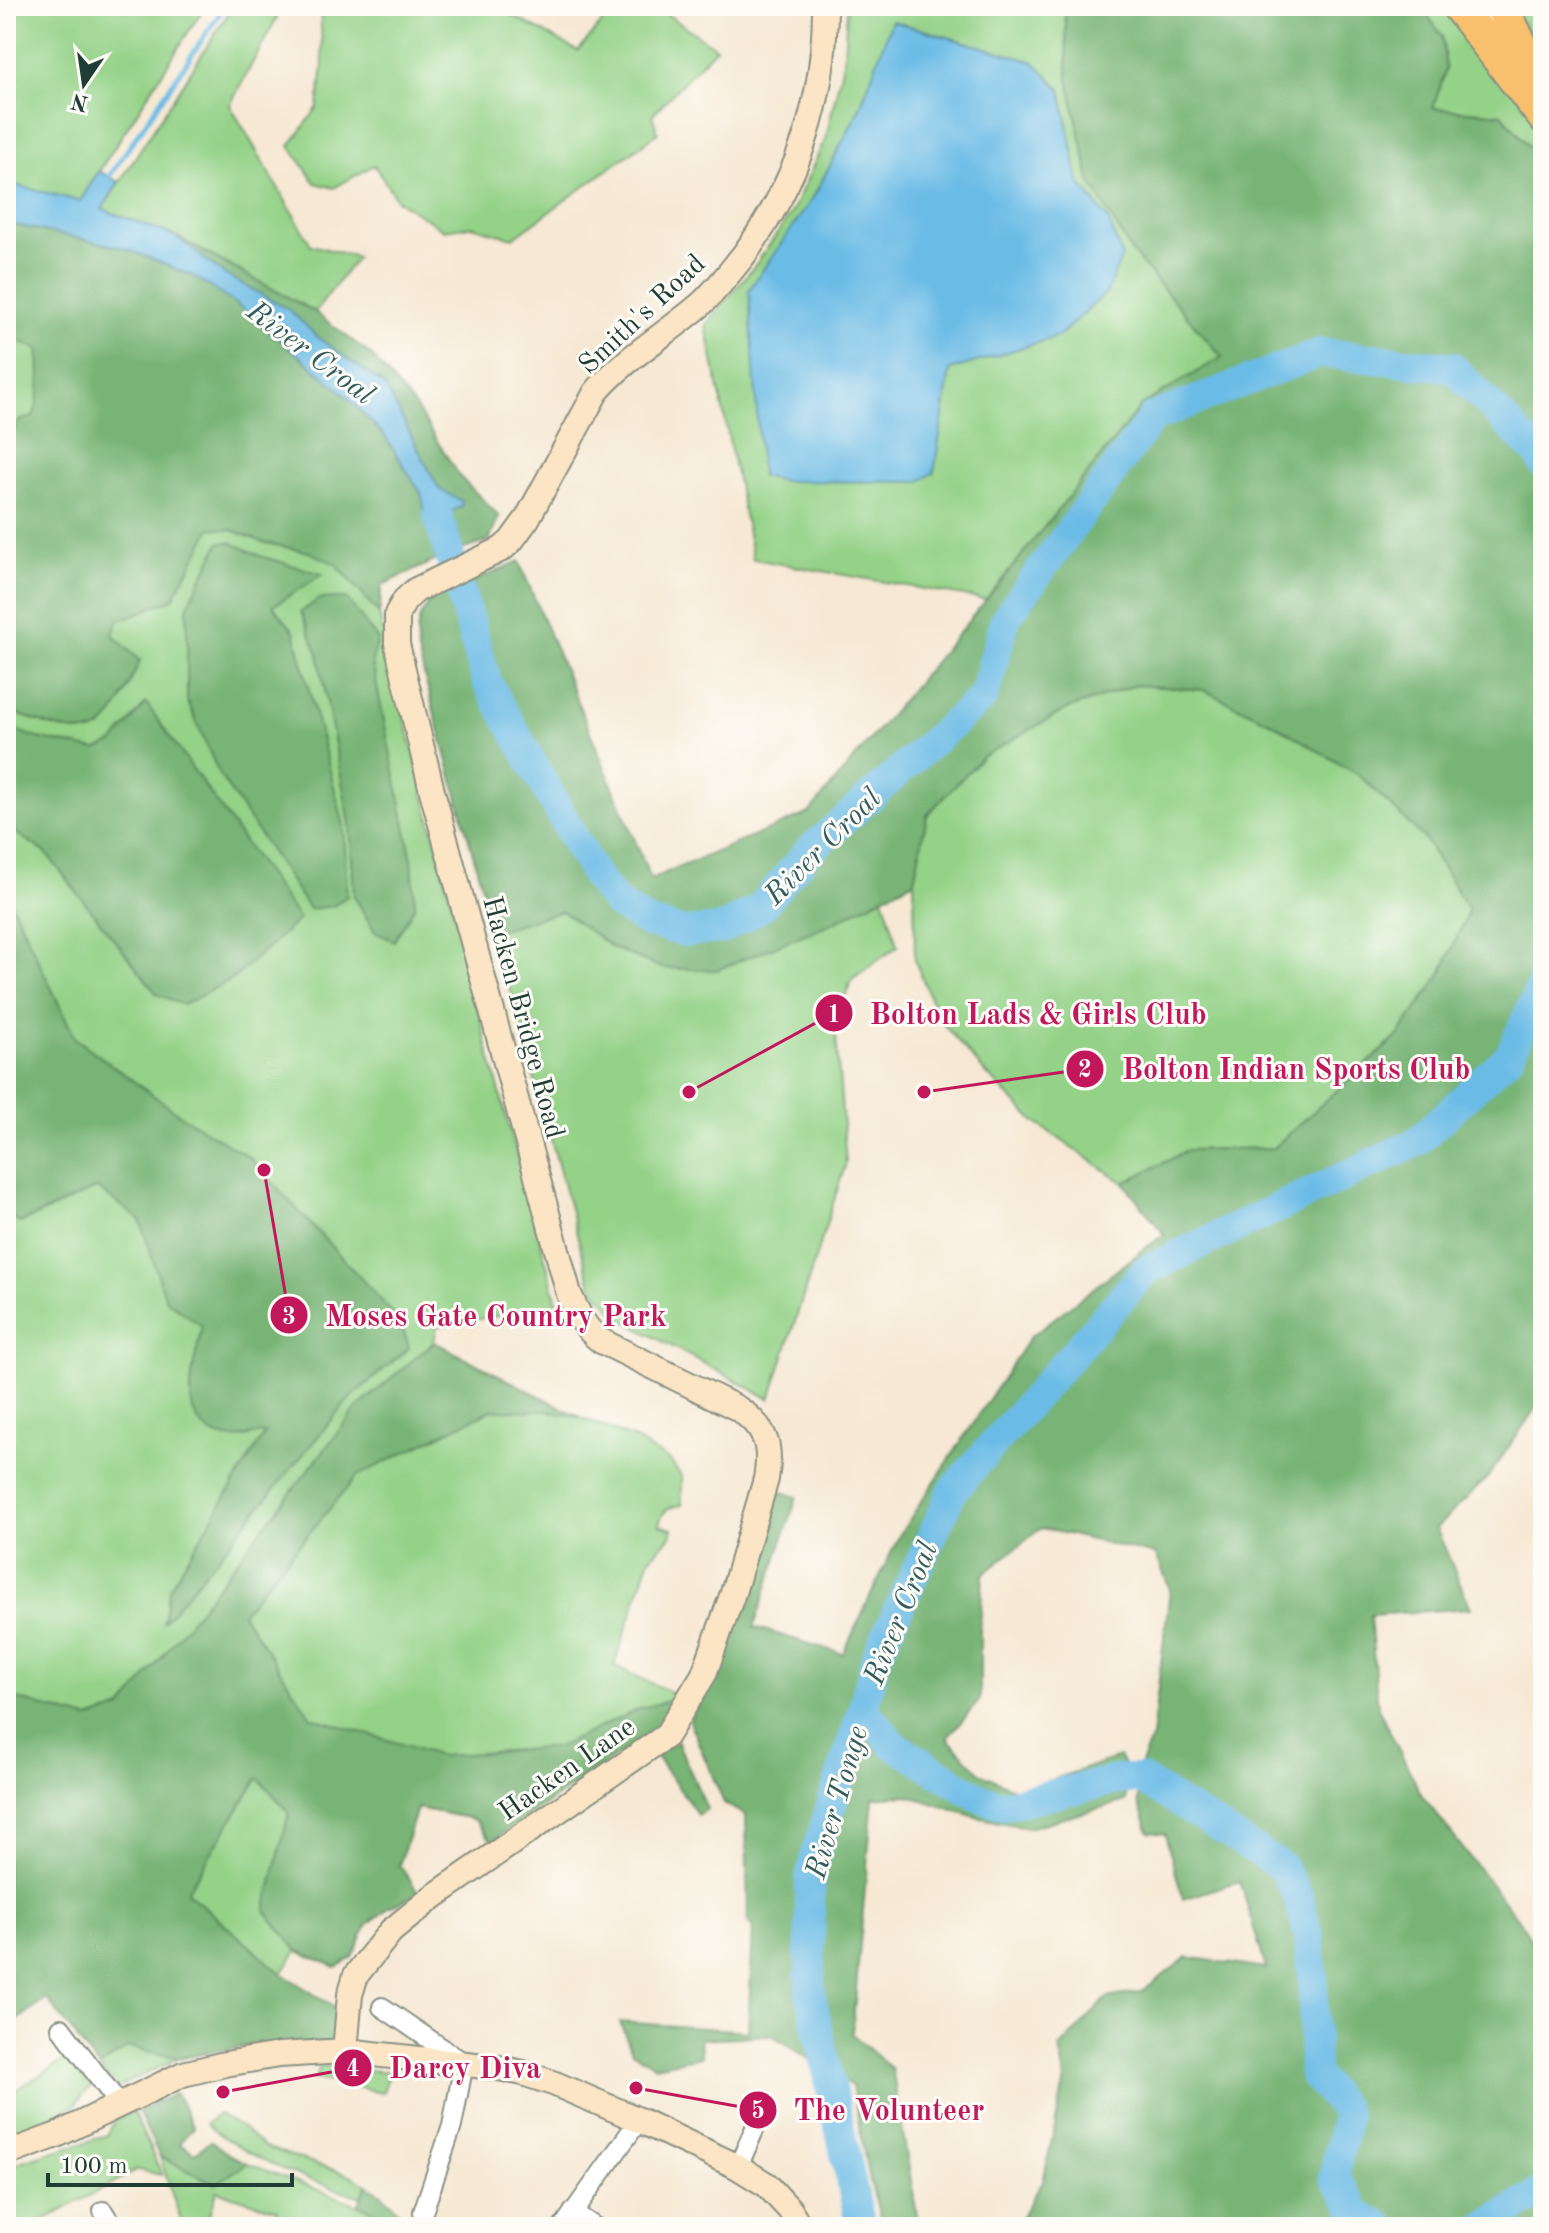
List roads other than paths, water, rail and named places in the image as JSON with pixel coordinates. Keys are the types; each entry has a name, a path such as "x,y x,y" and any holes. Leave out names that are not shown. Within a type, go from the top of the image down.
{"highway":[{"path":"1458,6 1543,116"},
{"path":"1501,6 1538,74"}],"street":[{"name":"Smith's Road","path":"487,556 502,549 519,531 588,404 611,375 708,298 764,227 788,183 809,131 820,81 825,6"},
{"path":"1481,6 1538,74"},
{"name":"Hacken Bridge Road","path":"487,556 416,590 397,614 397,644 432,791 569,1294 582,1322 601,1341 737,1408 760,1427 766,1440"},
{"name":"Hacken Lane","path":"345,2051 350,1995 356,1975 391,1931 433,1897 666,1736 704,1674 734,1591 769,1465 766,1440"},
{"path":"382,2007 464,2063"},
{"path":"61,2028 124,2103"},
{"path":"6,2154 57,2135 168,2080 198,2070 279,2055 345,2051 464,2063 523,2073 553,2083 738,2167 767,2185 790,2210 800,2227"},
{"path":"423,2212 452,2126 464,2063"},
{"path":"738,2167 762,2112"},
{"path":"595,2227 568,2220 639,2120"}],"water":[{"path":"892,21 1034,62 1061,90 1079,182 1108,219 1122,256 1107,292 1059,336 950,370 934,472 919,482 784,481 761,476 749,290 814,196 859,110"},
{"path":"99,171 119,182 102,209 175,236 224,274 289,310 321,340 385,386 439,489 462,501 461,507 451,511 461,550 436,560 421,493 384,435 339,389 242,308 193,276 125,248 6,223 6,183 80,201"}],"waterway":[{"path":"106,181 225,6"},
{"name":"River Croal","path":"438,516 487,682 594,874 616,903 648,923 684,932 722,929 760,908 808,852 984,696 1005,619 1153,417 1320,353 1452,367 1540,456 1543,464"},
{"name":"River Croal","path":"861,2227 810,1992 810,1879 863,1709 875,1660 953,1490 1146,1270 1417,1142 1510,1055 1543,982"},
{"name":"River Croal","path":"863,1709 894,1745 980,1798 1003,1805 1121,1779 1141,1779 1282,1867 1298,1896 1309,1937 1313,1977 1314,2075 1343,2108 1346,2117 1334,2176 1358,2214 1382,2227"},
{"name":"River Croal","path":"1484,2227 1543,2191"}],"place":[{"name":"Bolton Lads & Girls Club","path":"689,1092"},
{"name":"Bolton Indian Sports Club","path":"924,1092"},
{"name":"Moses Gate Country Park","path":"264,1170"},
{"name":"The Volunteer","path":"636,2088"},
{"name":"Darcy Diva","path":"223,2092"}],"water label":[{"name":"River Tonge","path":"836,1802"}]}
